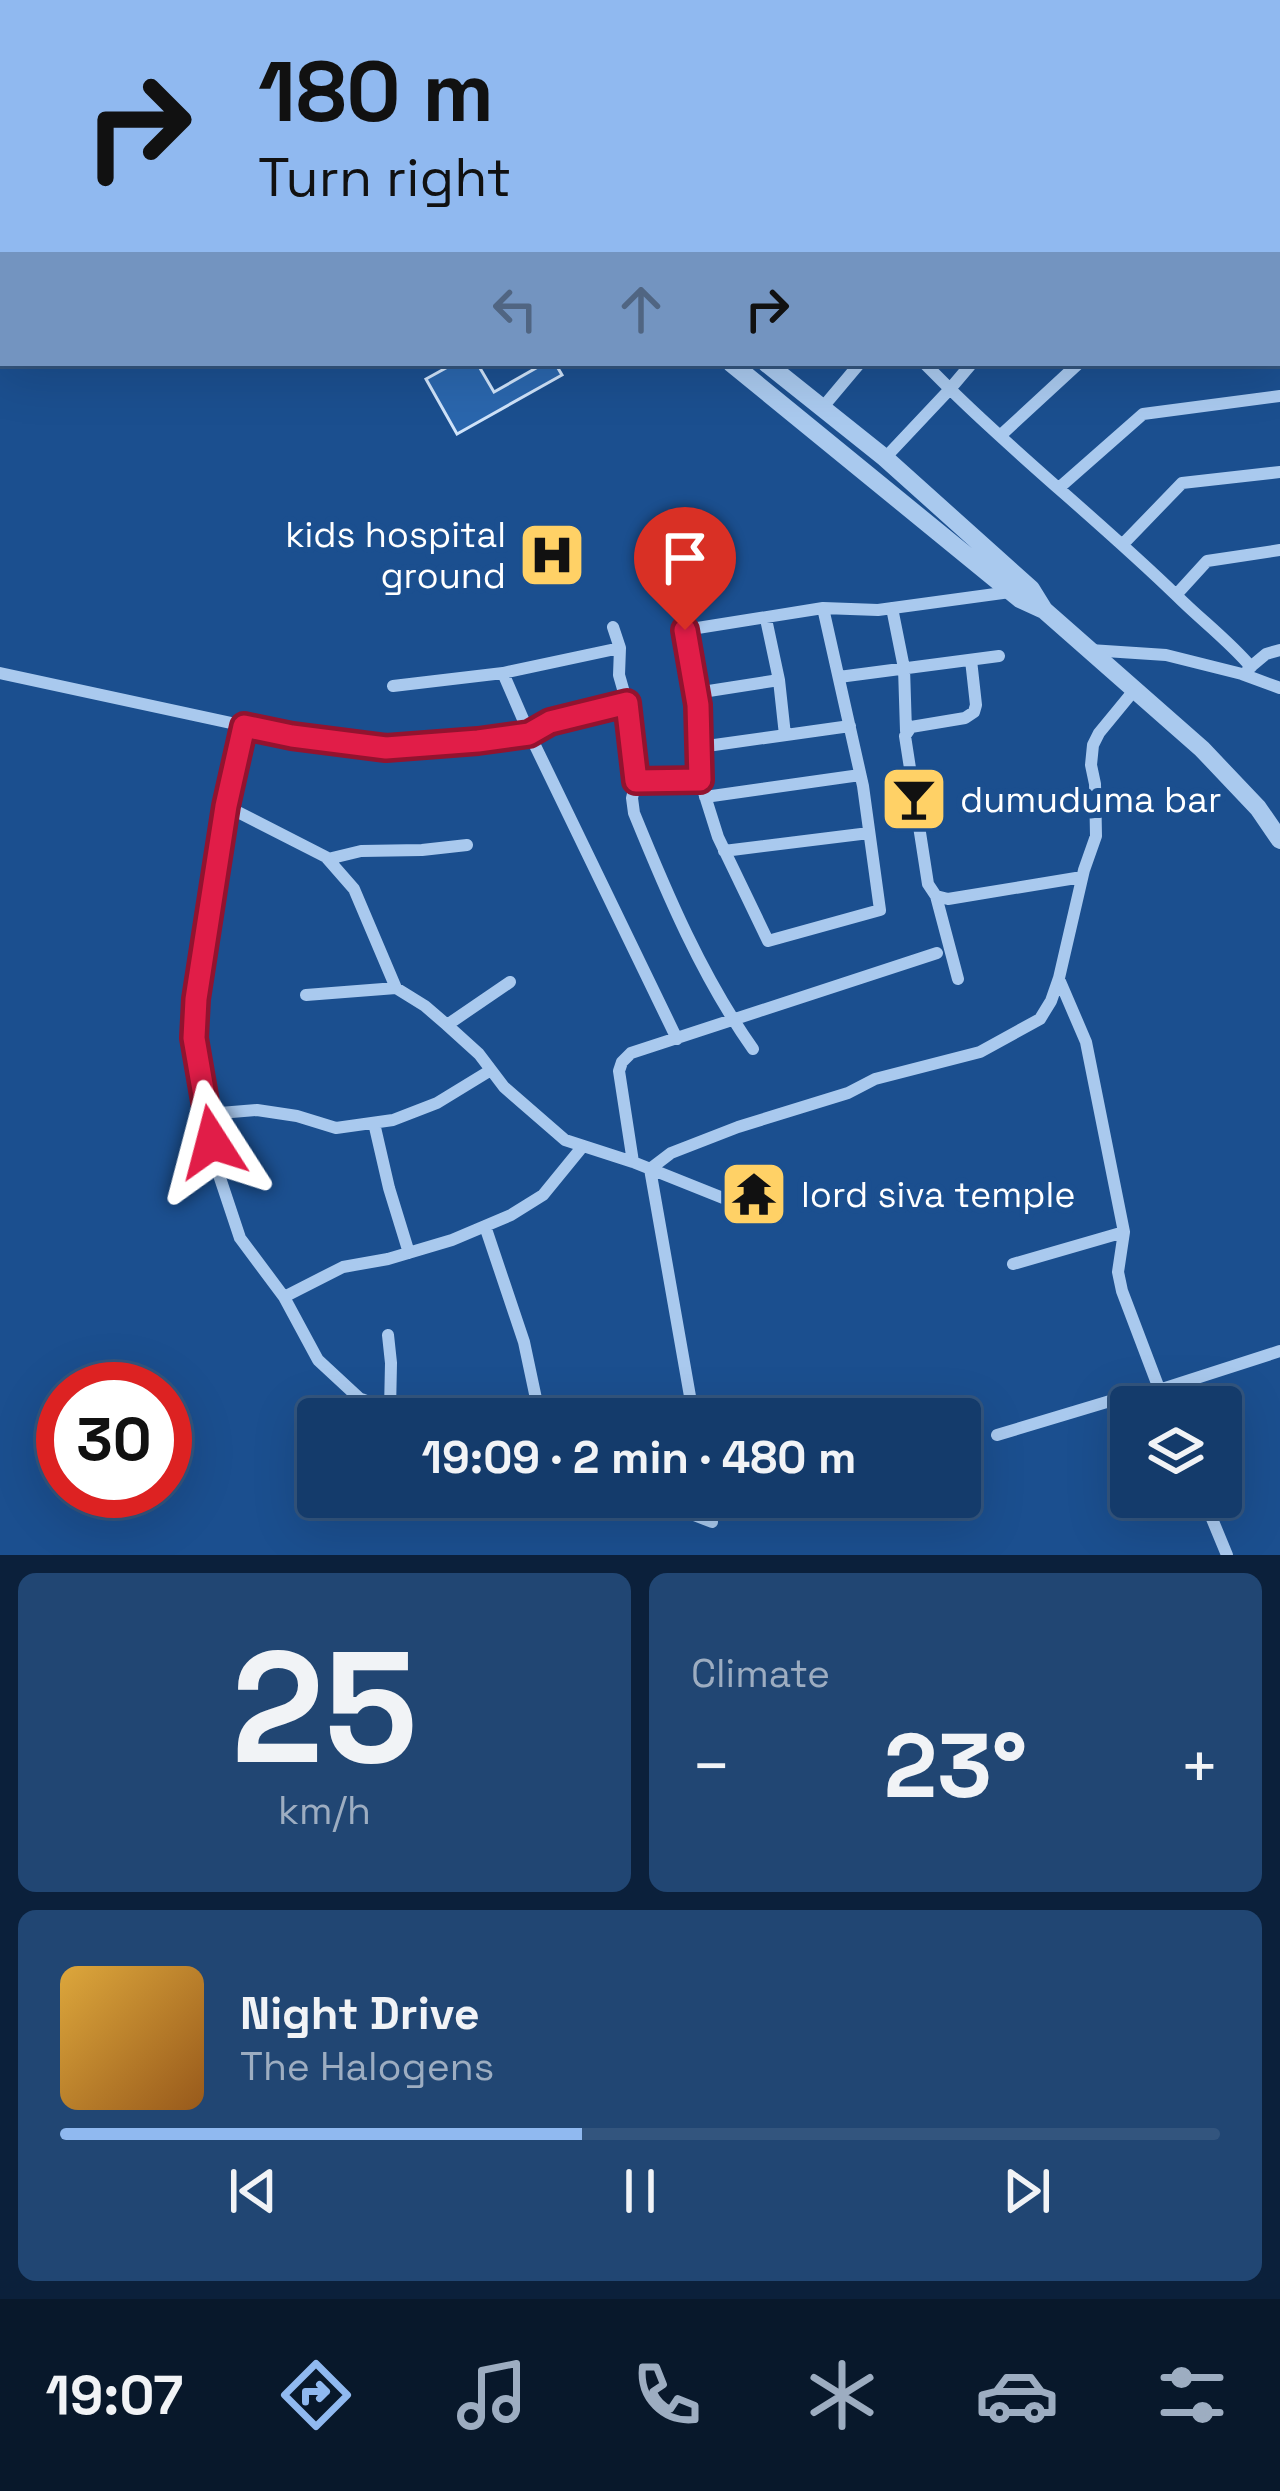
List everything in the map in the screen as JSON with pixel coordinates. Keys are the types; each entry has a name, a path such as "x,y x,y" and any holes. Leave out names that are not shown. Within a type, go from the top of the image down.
{"street":[{"path":"735,366 1136,688 1258,808 1280,840"},
{"path":"770,366 885,458 1031,589 1044,610"},
{"path":"824,407 858,366"},
{"path":"927,366 1123,544 1246,670"},
{"path":"885,458 970,366"},
{"path":"1001,435 1076,366"},
{"path":"1060,487 1143,414 1280,395"},
{"path":"1123,544 1182,483 1280,472"},
{"path":"1176,595 1207,561 1280,550"},
{"path":"823,608 860,775 880,910 768,941 724,851 700,780 695,692 685,630 823,608 892,608 1011,592"},
{"path":"892,608 904,668 905,736 928,884 936,896 958,980"},
{"path":"766,619 785,735"},
{"path":"614,627 636,781 634,813 669,899 752,1048"},
{"path":"394,686 503,673 620,648"},
{"path":"1090,650 1166,655 1246,670 1280,688"},
{"path":"1246,670 1266,654 1280,650"},
{"path":"839,677 999,656"},
{"path":"906,731 974,712 971,660"},
{"path":"503,673 676,1039"},
{"path":"0,674 292,736 386,748 529,734 550,722 627,703"},
{"path":"695,692 778,680"},
{"path":"650,1169 671,1153 738,1127 896,1073 980,1052 1040,1019 1059,978 1096,836 1090,765 1093,746 1136,688"},
{"path":"244,726 226,806 194,1038 217,1169 240,1238 284,1297 318,1360 359,1398"},
{"path":"700,747 850,727"},
{"path":"705,797 860,775"},
{"path":"636,781 700,780"},
{"path":"226,806 328,859 354,889 396,988 447,1025 479,1054 504,1088 565,1141 758,1206"},
{"path":"1258,808 1280,817"},
{"path":"724,851 869,833"},
{"path":"328,859 361,851 467,845"},
{"path":"936,896 948,899 1082,877"},
{"path":"633,1162 620,1071 622,1061 632,1053 937,953"},
{"path":"1059,978 1087,1042 1124,1232 1118,1273 1158,1386"},
{"path":"447,1025 510,982"},
{"path":"306,995 396,988"},
{"path":"208,1114 257,1111 336,1128 374,1123 437,1103 491,1070"},
{"path":"374,1123 409,1253"},
{"path":"284,1297 343,1267 409,1253 511,1215 544,1195 583,1146"},
{"path":"650,1169 690,1398"},
{"path":"484,1226 524,1342 536,1398"},
{"path":"1013,1264 1124,1232"},
{"path":"388,1335 390,1398"},
{"path":"1172,1386 1280,1352"},
{"path":"997,1435 1110,1401"},
{"path":"1212,1518 1227,1555"}],"building":[{"path":"450,366 479,366 494,392 540,366 557,366 562,375 457,434 426,379"}],"place":[{"name":"kids hospital ground","path":"552,555"},
{"name":"dumuduma bar","path":"914,799"},
{"name":"lord siva temple","path":"754,1194"}],"route":[{"path":"212,1142 194,1038 196,999 226,806 244,726 386,748 529,734 550,722 627,703 636,781 700,780 698,705 685,630"}]}
